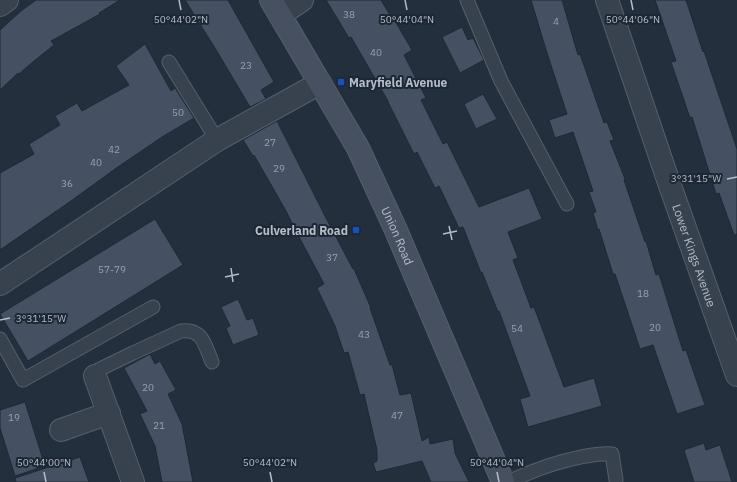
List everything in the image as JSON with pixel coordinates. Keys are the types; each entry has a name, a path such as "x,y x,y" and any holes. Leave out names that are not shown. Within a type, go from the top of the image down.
{"street":[{"path":"0,5 7,0"},
{"path":"275,8 302,0"},
{"name":"Lower Kings Avenue","path":"607,0 667,177 737,375"},
{"name":"Union Road","path":"275,8 358,148 395,228 503,482"},
{"path":"0,284 217,140 320,83"},
{"path":"95,376 132,482"},
{"path":"61,430 109,413"}],"lane":[{"path":"468,0 501,81 567,204"},
{"path":"169,62 217,140"},
{"path":"0,339 23,380 153,307"},
{"path":"95,376 98,370 181,331 190,330 199,335 204,342 212,362"},
{"path":"508,482 529,472 567,460 602,453 612,454 616,480"}],"building":[{"path":"36,0 120,0 99,13 100,14 51,41 54,45 19,74 18,73 0,90 0,30"},
{"path":"185,0 228,0 274,82 261,90 266,99 250,107"},
{"path":"326,0 381,0 412,50 404,55 426,98 421,100 443,144 447,142 479,207 529,188 542,219 508,232 518,258 513,260 531,308 534,307 564,387 594,378 602,406 528,427 520,399 530,396 499,311 498,312 482,272 481,273 463,227 459,228 439,186 435,188 417,152 414,154 388,101 351,37 349,38"},
{"path":"531,0 562,0 578,55 580,54 604,123 607,122 614,140 610,141 625,179 624,180 645,242 646,241 656,275 659,274 683,351 686,350 705,405 677,414 653,345 640,349 615,274 613,274 599,229 598,230 593,213 596,212 589,192 593,191 573,132 555,138 549,120 567,114"},
{"path":"655,0 686,0 703,52 704,51 737,149 737,234 734,235 719,193 716,194 692,117 690,118 671,62 676,61"},
{"path":"462,27 468,40 473,38 484,60 460,73 442,37"},
{"path":"145,44 171,91 175,88 194,118 162,137 0,250 0,173 34,154 29,144 60,125 55,116 77,103 82,111 129,85 116,66"},
{"path":"483,94 497,119 476,129 464,104"},
{"path":"277,121 326,218 354,269 371,308 390,365 392,365 400,395 411,393 422,441 429,437 430,444 453,439 455,453 469,482 431,482 422,461 376,472 373,463 377,461 377,450 364,394 360,395 348,352 344,353 335,326 317,288 324,284 286,211 254,155 253,156 243,140"},
{"path":"155,219 183,265 28,361 0,314"},
{"path":"238,299 247,320 253,318 259,335 233,345 226,328 230,326 221,307"},
{"path":"150,354 155,364 160,361 176,390 168,394 182,424 193,482 162,482 155,446 140,414 147,411 124,368"},
{"path":"25,402 45,466 15,476 0,428 0,410"},
{"path":"704,443 706,450 720,445 732,482 694,482 684,450"},
{"path":"80,457 89,482 16,482 15,478"}],"place":[{"name":"Maryfield Avenue","path":"341,82"},
{"name":"Culverland Road","path":"356,230"}]}
